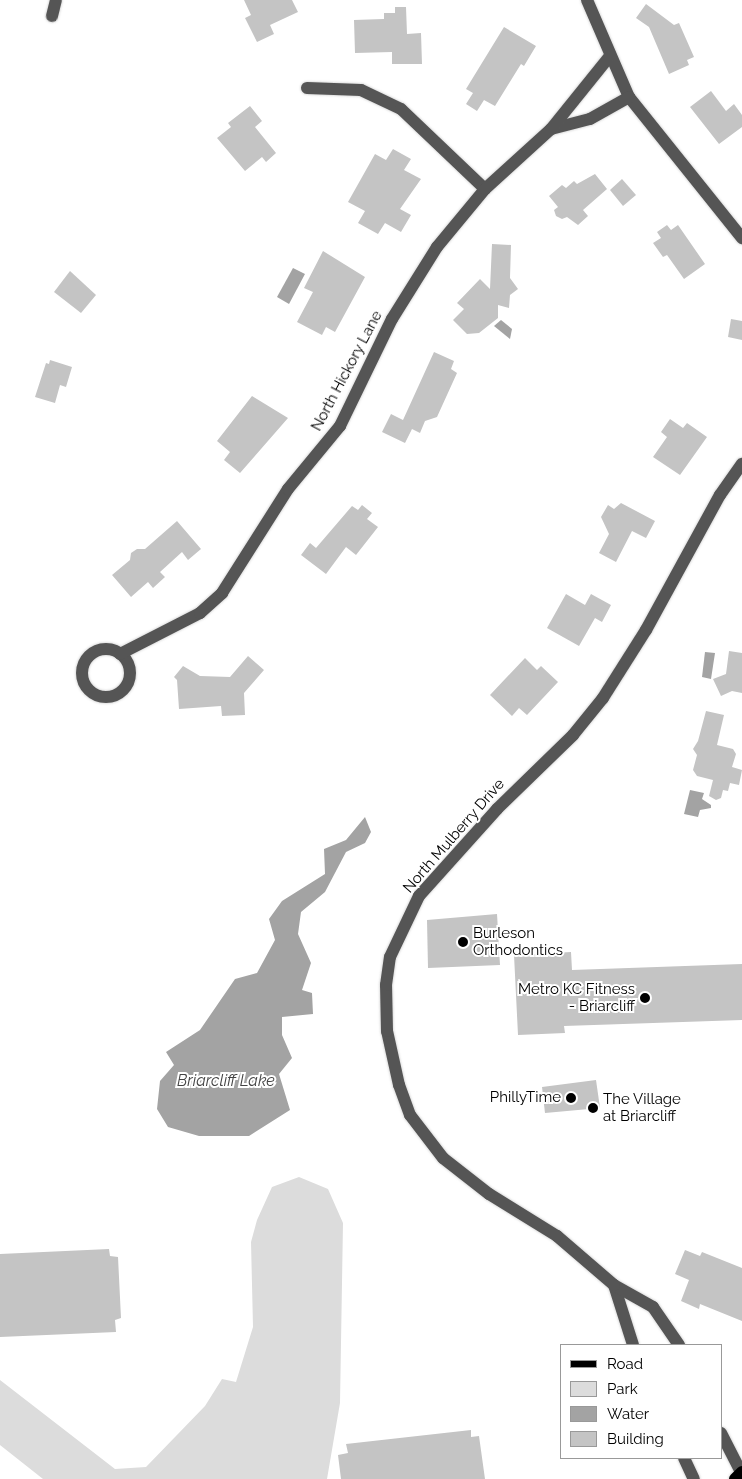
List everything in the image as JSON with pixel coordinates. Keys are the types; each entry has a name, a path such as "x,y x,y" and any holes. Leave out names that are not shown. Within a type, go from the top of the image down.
{"street":[{"path":"52,16 56,0"},
{"path":"588,0 610,57 629,97 742,238"},
{"name":"North Hickory Lane","path":"120,654 200,613 222,594 275,508 340,426 392,319 438,247 485,189 551,129 610,57"},
{"path":"307,88 361,90 401,109 485,189"},
{"name":"North Hickory Lane","path":"551,129 590,119 629,97"},
{"name":"North Mulberry Drive","path":"678,1344 653,1307 614,1285 557,1236 466,1178 443,1158 410,1115 394,1070 387,1031 388,966 419,896 497,809 573,736 603,698 646,630 720,495 742,464"},
{"path":"614,1285 633,1344"},
{"path":"722,1435 740,1475"},
{"path":"684,1459 694,1479"}],"green space":[{"path":"299,1177 328,1189 343,1223 340,1403 327,1479 43,1479 0,1445 0,1380 115,1469 146,1467 205,1406 222,1379 236,1382 253,1327 251,1242 257,1220 272,1187"}],"water":[{"path":"293,268 305,274 289,304 277,297"},
{"path":"501,320 512,329 510,339 494,326"},
{"path":"705,652 715,653 711,679 702,677"},
{"path":"690,790 704,793 702,799 711,805 711,808 700,810 698,817 684,814"},
{"name":"Briarcliff Lake","path":"365,817 371,832 365,843 346,852 325,892 301,912 298,934 311,963 302,990 312,993 313,1014 282,1017 282,1035 292,1058 279,1074 290,1110 249,1136 199,1136 168,1127 157,1109 160,1081 174,1065 166,1052 200,1030 235,979 257,973 275,940 269,919 282,901 325,874 324,849 346,840"}],"building":[{"path":"244,0 292,0 298,12 270,25 274,34 257,42 245,18 251,15"},
{"path":"646,4 674,25 679,23 694,57 687,60 689,65 669,74 649,27 636,18"},
{"path":"395,7 406,7 407,34 421,33 422,64 392,64 392,52 355,53 354,20 384,19 384,13 395,13"},
{"path":"504,27 536,46 524,66 521,64 495,106 484,100 477,111 466,104 473,93 466,89"},
{"path":"711,91 726,111 734,104 742,115 742,127 719,144 690,107"},
{"path":"250,106 262,121 255,127 276,153 266,162 262,157 245,171 217,138 231,127 228,123"},
{"path":"393,149 411,159 404,170 421,179 400,209 411,215 401,232 385,223 378,234 358,223 365,211 348,202 375,154 386,160"},
{"path":"595,174 607,189 583,210 588,216 578,225 567,217 562,219 556,216 554,210 558,207 549,196 562,185 566,188 574,181 577,184"},
{"path":"622,179 636,195 623,206 610,190"},
{"path":"667,225 671,230 678,225 705,264 684,279 667,255 663,257 653,243 661,238 657,232"},
{"path":"492,244 511,245 510,278 518,289 510,295 509,308 498,305 498,318 479,333 467,334 453,320 464,309 457,303 480,279 490,289"},
{"path":"323,251 365,277 335,332 326,327 322,335 297,322 313,292 304,288"},
{"path":"70,271 96,295 81,313 54,292"},
{"path":"731,319 742,321 742,340 728,337"},
{"path":"434,352 454,361 451,369 457,373 437,417 425,421 420,433 412,429 405,443 382,432 391,414 403,420"},
{"path":"50,360 72,367 66,387 60,385 55,403 35,397 46,363 49,364"},
{"path":"252,396 288,418 240,473 224,460 230,452 217,441"},
{"path":"670,419 683,428 687,423 707,437 680,475 653,457 667,437 661,432"},
{"path":"621,503 655,521 646,538 632,531 616,562 599,553 609,534 601,517 608,505 614,509"},
{"path":"362,505 372,513 367,519 378,527 356,555 346,547 326,574 301,555 310,543 316,548 352,506 358,510"},
{"path":"177,521 201,549 188,560 182,552 160,572 165,577 153,588 148,582 131,597 112,575 130,560 131,553 137,549 145,549"},
{"path":"566,594 585,605 591,594 611,605 602,622 595,618 579,646 547,628"},
{"path":"729,651 742,653 742,693 732,691 721,696 713,679 726,674"},
{"path":"248,656 264,670 244,693 245,715 222,716 221,706 179,709 177,680 174,677 183,666 200,676 230,677"},
{"path":"525,658 537,670 541,666 558,682 527,715 519,708 512,716 490,695"},
{"path":"706,711 724,715 717,745 733,749 736,754 732,767 742,770 739,785 730,783 728,791 723,790 721,798 716,800 709,796 713,780 697,776 693,770 697,755 693,749 698,741"},
{"name":"Burleson Orthodontics","path":"497,914 500,965 428,968 427,920"},
{"path":"571,952 572,970 742,964 742,1020 564,1026 565,1033 518,1035 514,955"},
{"name":"PhillyTime","path":"596,1080 600,1108 545,1113 542,1087"},
{"path":"109,1249 110,1256 118,1257 121,1318 115,1320 116,1332 0,1337 0,1254"},
{"path":"685,1250 700,1256 702,1252 742,1268 742,1321 700,1304 699,1309 681,1301 689,1280 675,1274"},
{"path":"471,1430 471,1437 479,1436 485,1479 341,1479 338,1455 348,1453 346,1444"}],"place":[{"name":"Burleson Orthodontics","path":"463,942"},
{"name":"Metro KC Fitness - Briarcliff","path":"645,998"},
{"name":"PhillyTime","path":"571,1098"},
{"name":"The Village at Briarcliff","path":"593,1108"}]}
